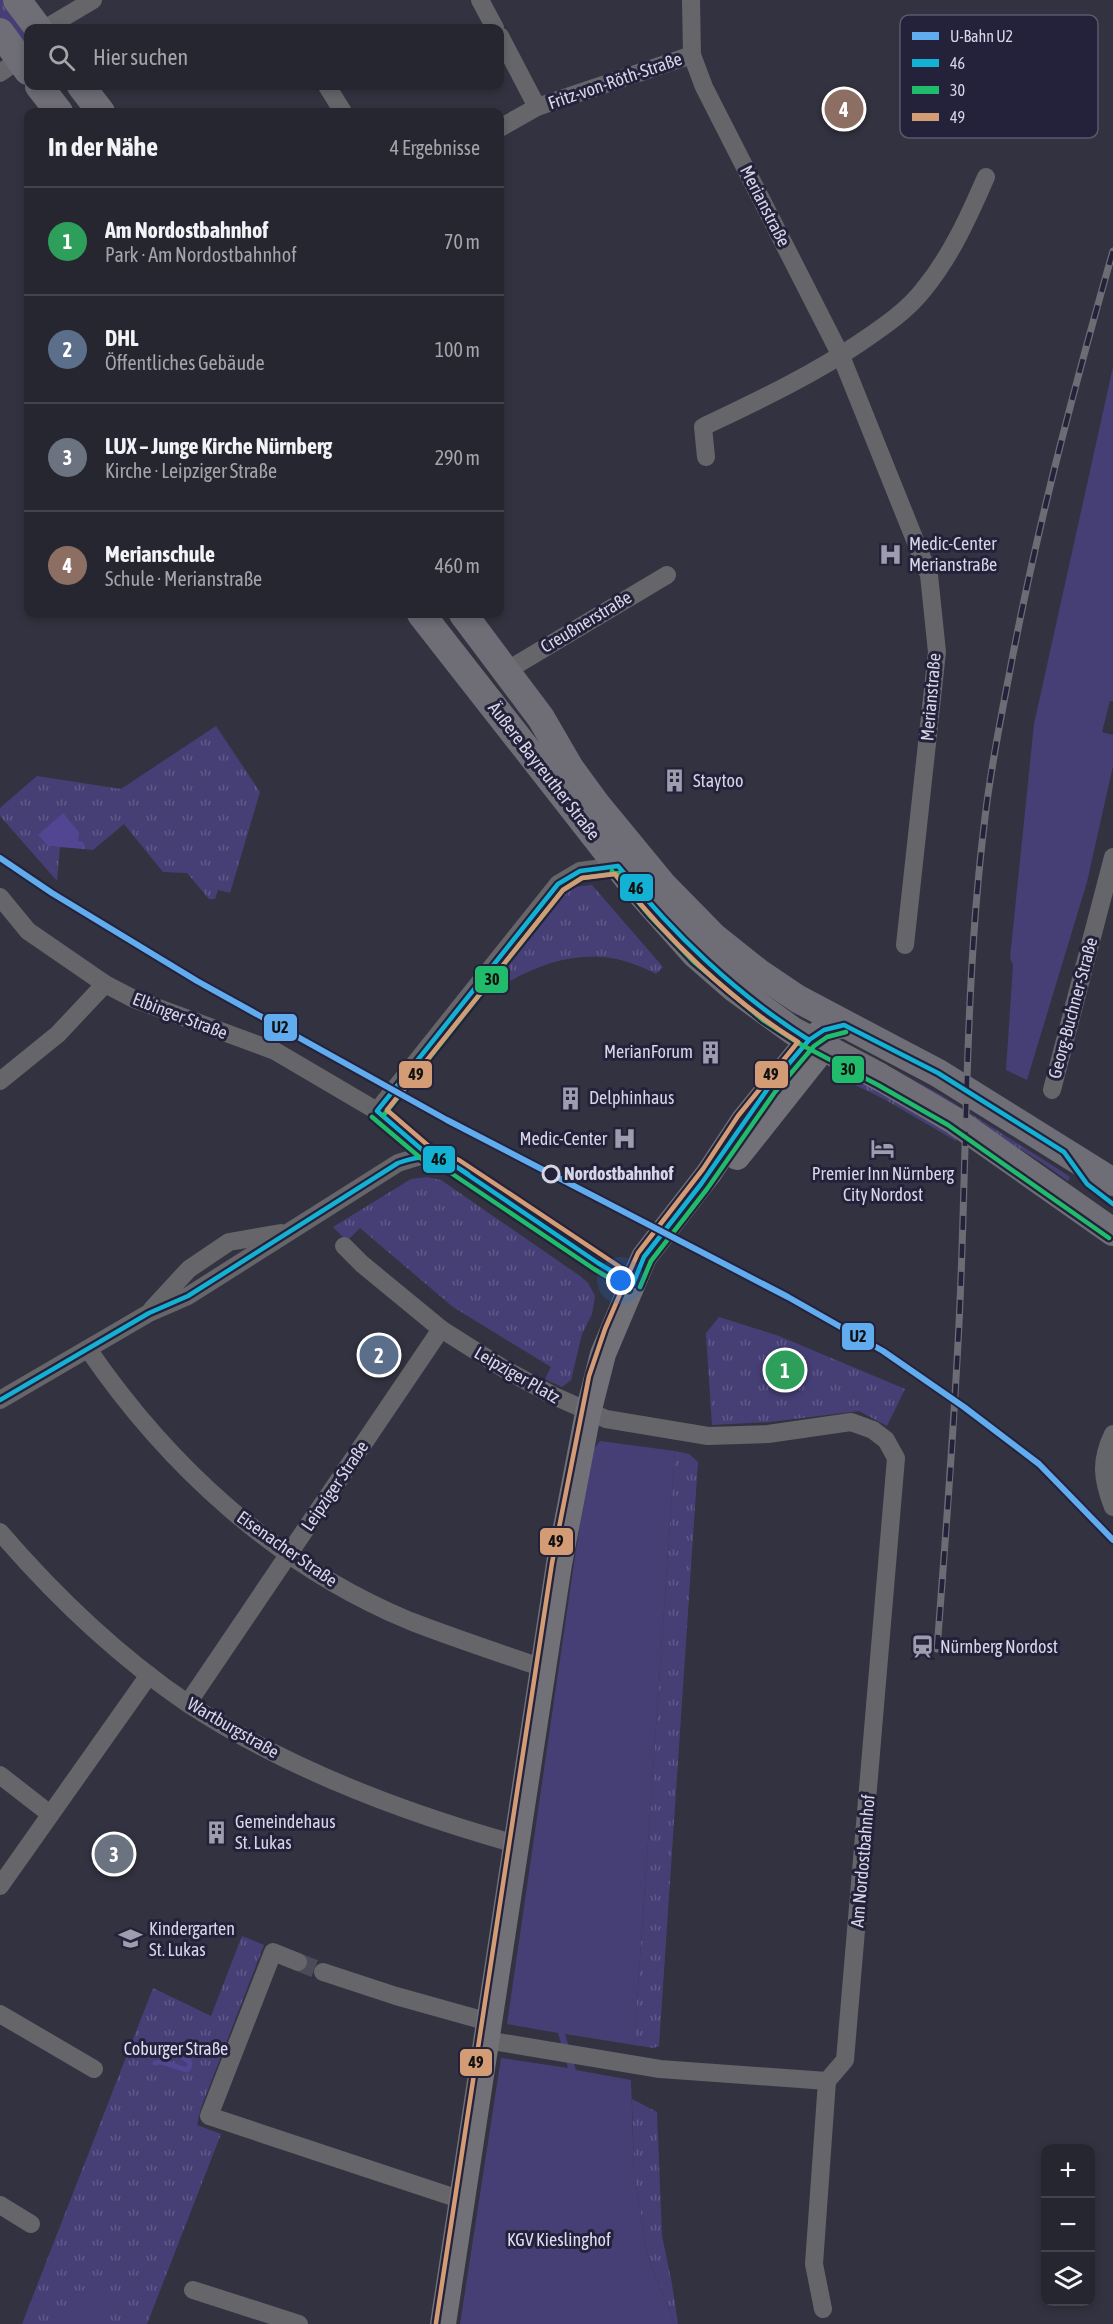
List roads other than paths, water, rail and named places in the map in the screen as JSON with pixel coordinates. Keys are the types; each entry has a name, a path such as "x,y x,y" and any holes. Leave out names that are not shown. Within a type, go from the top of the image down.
{"main road":[{"path":"17,0 35,24"},
{"path":"0,32 16,68"},
{"path":"42,90 56,108"},
{"path":"84,90 98,108"},
{"name":"Äußere Bayreuther Straße","path":"424,618 618,866 695,954 753,1003 816,1044 955,1120 1113,1232"},
{"name":"Äußere Bayreuther Straße","path":"466,618 540,718 579,780 639,857 682,906 729,950 798,999 938,1073 1113,1182"}],"street":[{"path":"53,24 93,0"},
{"path":"480,0 493,24"},
{"name":"Merianstraße","path":"691,0 692,55 704,87 841,356 929,575 937,652 905,945"},
{"name":"Fritz-von-Röth-Straße","path":"504,44 537,107"},
{"name":"Fritz-von-Röth-Straße","path":"504,126 537,107 692,55"},
{"path":"329,90 341,108"},
{"path":"706,457 703,427 777,392 841,356 882,328 913,302 924,290 969,218 986,177"},
{"name":"Creußnerstraße","path":"506,671 667,575"},
{"name":"Georg-Buchner-Straße","path":"1052,1090 1113,857"},
{"path":"618,866 580,871 558,884 377,1111 427,1154 455,1166 598,1263 633,1284"},
{"name":"Elbinger Straße","path":"0,897 28,931 105,984 134,999 275,1051 377,1111"},
{"path":"0,1081 58,1034 105,984"},
{"path":"443,2324 559,1564 588,1413 603,1354 644,1257 705,1179 750,1112 816,1044 824,1030 844,1025"},
{"path":"0,1400 149,1313 189,1269 229,1242 289,1232 398,1163 427,1154"},
{"name":"Leipziger Platz","path":"344,1246 362,1264 441,1329 506,1370 588,1413"},
{"name":"Leipziger Straße","path":"188,1703 441,1329"},
{"name":"Eisenacher Straße","path":"88,1349 116,1390 168,1452 219,1501 289,1553 344,1588 408,1620 543,1668"},
{"name":"Am Nordostbahnhof","path":"588,1413 617,1422 708,1436 768,1434 851,1422 873,1430 886,1440 896,1458 845,2060 827,2081"},
{"path":"1113,1434 1103,1466 1104,1485 1113,1507"},
{"name":"Wartburgstraße","path":"0,1532 32,1569 84,1621 149,1675 188,1703 252,1741 354,1790 452,1827 516,1844"},
{"path":"0,1886 149,1675"},
{"path":"0,1775 50,1814"},
{"path":"298,1962 273,1952 209,2116 462,2200"},
{"path":"323,1972 396,1996 488,2031 660,2069 827,2081 814,2264 823,2309"},
{"path":"0,2014 94,2069"},
{"path":"0,2205 31,2224"},
{"path":"194,2290 299,2324"}],"waterway":[{"path":"155,2063 162,2062 187,2070 190,2066 189,2061 182,2057"}],"tunnel":[{"path":"298,1962 323,1972"}],"railway":[{"path":"937,1649 958,1345 973,944 986,808 997,738 1042,522 1113,251"}],"metro line":[{"name":"U2","path":"0,858 52,893 197,981 447,1120 788,1297 883,1351 964,1407 1039,1464 1113,1540"}],"place":[{"name":"Merianschule","path":"844,109"},
{"name":"Medic-Center Merianstraße","path":"891,554"},
{"name":"Staytoo","path":"675,781"},
{"name":"MerianForum","path":"711,1052"},
{"name":"Delphinhaus","path":"571,1098"},
{"name":"Medic-Center","path":"625,1139"},
{"name":"Premier Inn Nürnberg City Nordost","path":"883,1148"},
{"name":"Nordostbahnhof","path":"551,1174"},
{"name":"DHL","path":"379,1355"},
{"name":"Am Nordostbahnhof","path":"785,1370"},
{"name":"Nürnberg Nordost","path":"922,1647"},
{"name":"Gemeindehaus St. Lukas","path":"217,1832"},
{"name":"LUX – Junge Kirche Nürnberg","path":"114,1854"},
{"name":"Kindergarten St. Lukas","path":"131,1939"}],"park label":[{"name":"Coburger Straße","path":"176,2049"},
{"name":"KGV Kieslinghof","path":"559,2240"}]}
